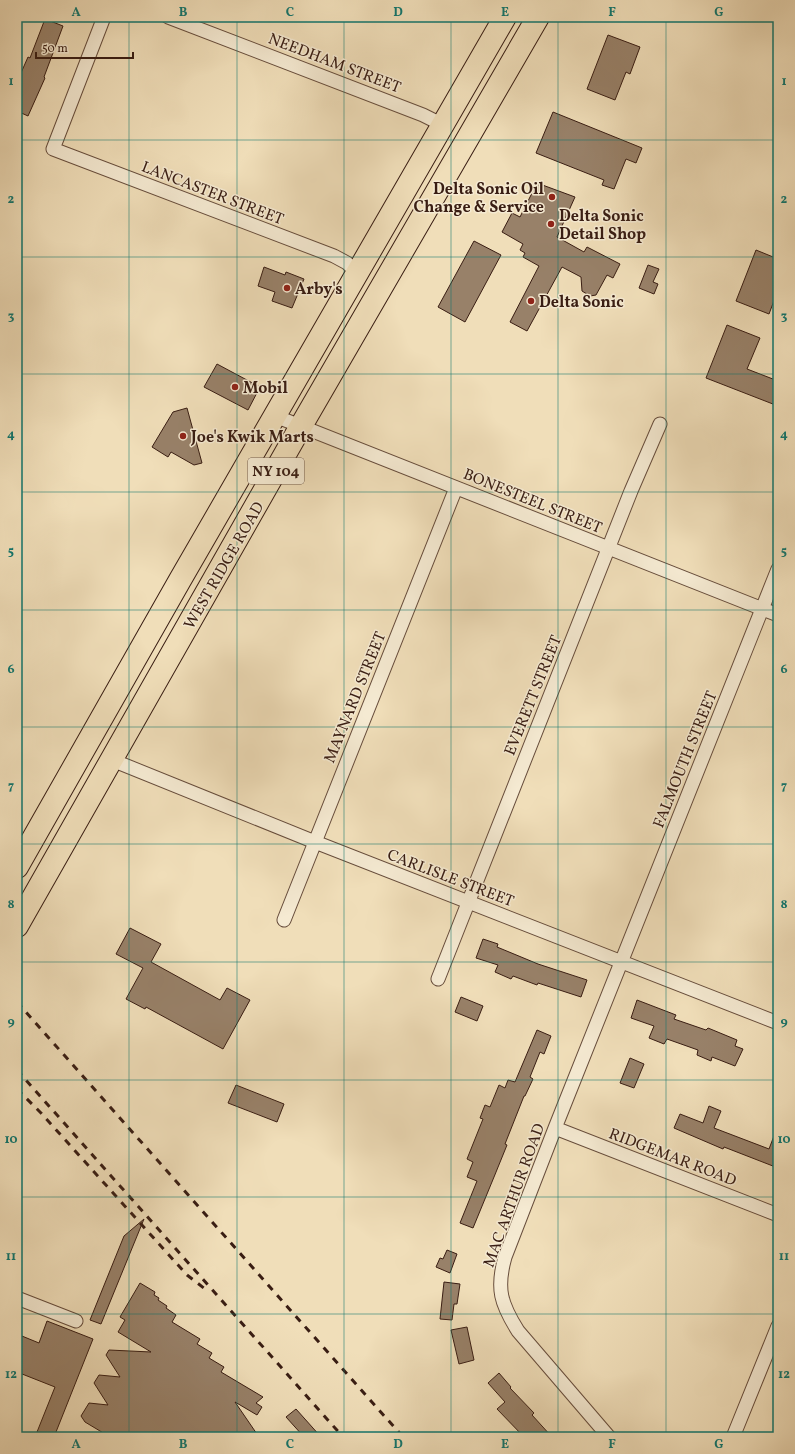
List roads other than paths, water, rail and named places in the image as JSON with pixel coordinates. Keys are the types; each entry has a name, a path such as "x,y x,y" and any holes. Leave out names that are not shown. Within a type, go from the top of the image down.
{"highway":[{"name":"WEST RIDGE ROAD","path":"17,866 176,586 358,274 505,17"},
{"name":"WEST RIDGE ROAD","path":"17,926 301,426 538,17"}],"street":[{"name":"LANCASTER STREET","path":"104,17 52,149 334,256 347,263 358,274"},
{"name":"NEEDHAM STREET","path":"168,17 423,115 443,125"},
{"name":"BONESTEEL STREET","path":"275,416 778,615"},
{"name":"EVERETT STREET","path":"438,979 638,473 660,424"},
{"name":"MAYNARD STREET","path":"284,920 456,488"},
{"name":"FALMOUTH STREET","path":"621,962 778,569"},
{"name":"CARLISLE STREET","path":"112,760 315,842 621,962 777,1020"},
{"name":"MAC ARTHUR ROAD","path":"609,1437 518,1331 508,1316 500,1287 501,1273 505,1257 621,962"},
{"name":"RIDGEMAR ROAD","path":"555,1128 778,1215"},
{"path":"17,1298 76,1321"},
{"path":"733,1437 778,1326"}],"railway":[{"path":"17,1002 403,1437"},
{"path":"17,1070 343,1437"},
{"path":"17,1089 41,1113 187,1275 209,1292"}],"place":[{"name":"Delta Sonic Oil Change & Service","path":"552,197"},
{"name":"Delta Sonic Detail Shop","path":"551,224"},
{"name":"Arby's","path":"287,288"},
{"name":"Delta Sonic","path":"531,301"},
{"name":"Mobil","path":"235,387"},
{"name":"Joe's Kwik Marts","path":"183,436"}]}
